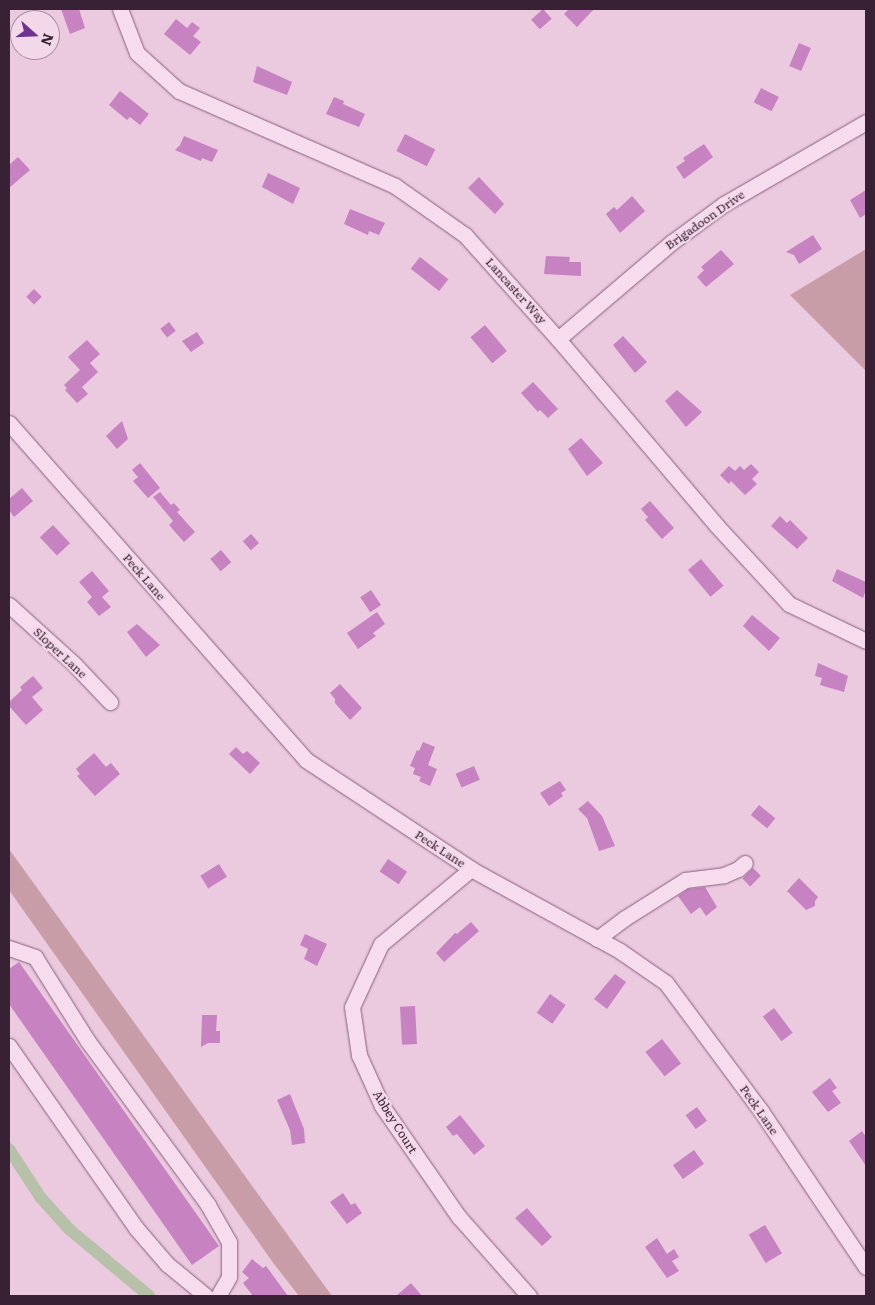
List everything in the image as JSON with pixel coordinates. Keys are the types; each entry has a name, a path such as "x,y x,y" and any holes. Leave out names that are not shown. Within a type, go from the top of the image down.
{"street":[{"name":"Lancaster Way","path":"120,9 137,53 179,91 395,186 465,236 558,339 717,526 789,604 866,641"},
{"name":"Brigadoon Drive","path":"558,339 672,242 724,204 866,122"},
{"name":"Peck Lane","path":"9,423 306,760 471,869 597,939 666,984 761,1111 866,1267"},
{"name":"Sloper Lane","path":"9,605 73,662 110,702"},
{"path":"597,939 625,918 685,880 724,875 738,869 745,863"},
{"name":"Abbey Court","path":"471,869 381,944 352,1007 359,1054 382,1106 459,1217 530,1296"},
{"path":"9,948 35,957 87,1040 208,1205 229,1242 229,1277 218,1296"},
{"path":"9,1046 136,1228 167,1264 206,1296"}],"shaded area":[{"path":"866,249 866,371 790,295"},
{"path":"9,849 332,1296 299,1296 274,1264 9,890"}],"building":[{"path":"61,9 79,9 85,28 70,34"},
{"path":"543,9 552,19 540,29 531,20"},
{"path":"569,9 594,9 577,27 564,14"},
{"path":"176,19 187,28 192,22 200,28 193,36 201,42 190,55 164,34"},
{"path":"799,43 811,48 801,71 789,66"},
{"path":"257,66 292,82 287,95 253,82"},
{"path":"761,88 779,97 772,111 754,102"},
{"path":"120,91 149,114 140,125 130,117 127,120 109,105"},
{"path":"334,97 344,101 343,104 365,114 359,127 326,114"},
{"path":"405,134 435,149 427,166 396,151"},
{"path":"184,136 218,150 212,162 202,158 201,161 175,150 180,145"},
{"path":"704,144 713,157 684,179 676,167 685,161 683,158"},
{"path":"18,157 30,170 9,188 9,165"},
{"path":"268,173 300,188 293,204 262,187"},
{"path":"479,177 504,204 495,214 468,188"},
{"path":"866,190 866,214 860,218 850,200"},
{"path":"632,196 645,211 620,233 606,214 614,207 617,210"},
{"path":"350,209 385,223 379,235 369,231 368,235 344,224"},
{"path":"813,235 822,249 799,264 794,255 786,252"},
{"path":"721,250 734,264 706,287 697,277 704,270 701,267"},
{"path":"546,256 570,257 569,262 581,262 581,276 544,274"},
{"path":"420,257 448,279 439,291 411,269"},
{"path":"34,289 42,297 34,305 26,297"},
{"path":"169,322 176,331 167,337 160,329"},
{"path":"485,325 507,351 492,363 470,337"},
{"path":"197,332 204,343 191,352 182,341"},
{"path":"623,336 647,362 635,373 613,345"},
{"path":"87,340 100,354 90,363 98,372 82,387 88,394 77,403 65,390 67,388 64,385 80,370 68,357"},
{"path":"533,382 558,409 548,418 540,410 538,412 521,393"},
{"path":"677,390 702,412 686,427 665,401"},
{"path":"122,421 128,439 117,449 106,436"},
{"path":"581,438 603,463 587,476 568,449"},
{"path":"140,463 160,488 148,498 133,481 138,477 132,470"},
{"path":"751,464 759,472 752,479 757,484 745,495 731,481 729,484 720,475 729,466 735,471 740,466 744,470"},
{"path":"22,488 33,501 14,517 9,510 9,499"},
{"path":"160,492 171,505 174,503 180,510 177,512 195,532 184,542 169,525 173,521 153,497"},
{"path":"650,501 674,528 662,539 645,520 648,517 641,509"},
{"path":"780,516 787,523 790,520 808,538 797,549 771,526"},
{"path":"53,525 70,543 57,556 40,537"},
{"path":"251,534 259,543 251,550 243,541"},
{"path":"221,550 231,562 221,571 210,559"},
{"path":"701,559 723,586 710,597 688,570"},
{"path":"837,569 866,582 863,598 832,581"},
{"path":"92,571 109,591 102,597 111,607 99,616 87,602 92,597 79,582"},
{"path":"371,590 381,605 370,612 360,597"},
{"path":"377,612 385,624 373,633 376,636 358,649 347,633"},
{"path":"752,615 780,638 769,651 743,626"},
{"path":"137,624 160,645 146,657 127,632"},
{"path":"818,663 848,676 844,692 820,685 822,678 815,676"},
{"path":"33,676 43,688 32,697 43,710 26,725 9,706 9,702 22,690 20,687"},
{"path":"340,684 362,708 350,720 335,703 335,699 330,693"},
{"path":"423,742 435,747 428,765 437,769 430,786 419,781 421,777 413,774 415,768 410,766"},
{"path":"236,747 243,754 247,751 260,763 250,774 229,754"},
{"path":"94,753 106,767 111,763 120,774 95,796 77,776 80,774 76,769"},
{"path":"474,766 480,780 461,788 456,774"},
{"path":"560,781 566,790 561,793 563,796 549,806 540,793"},
{"path":"588,801 602,816 615,846 599,851 587,818 578,809"},
{"path":"759,805 775,818 767,828 751,815"},
{"path":"388,859 407,872 399,884 380,871"},
{"path":"219,864 227,877 208,888 200,876"},
{"path":"753,868 761,876 750,886 742,879"},
{"path":"799,878 818,897 815,901 815,906 806,910 787,891"},
{"path":"705,887 717,907 706,916 700,907 691,914 678,896 688,889"},
{"path":"471,922 479,931 444,962 436,953 455,933 457,934"},
{"path":"305,934 327,944 317,966 304,959 308,949 300,945"},
{"path":"19,962 219,1246 192,1265 9,1004 9,969"},
{"path":"615,974 626,982 607,1009 594,999"},
{"path":"550,994 566,1005 552,1024 537,1013"},
{"path":"415,1006 417,1044 402,1045 400,1007"},
{"path":"774,1008 793,1033 781,1041 763,1016"},
{"path":"202,1015 217,1015 216,1031 220,1031 220,1043 208,1043 201,1047"},
{"path":"662,1039 681,1063 665,1076 645,1052"},
{"path":"830,1078 837,1088 832,1091 841,1103 828,1112 812,1092"},
{"path":"290,1094 304,1129 305,1143 292,1145 290,1130 277,1100"},
{"path":"697,1107 707,1121 696,1129 686,1115"},
{"path":"460,1115 485,1146 474,1155 457,1134 453,1136 446,1127"},
{"path":"862,1131 866,1137 866,1166 849,1141"},
{"path":"694,1150 704,1164 683,1179 673,1165"},
{"path":"343,1193 351,1205 355,1203 362,1213 347,1224 330,1202"},
{"path":"527,1208 552,1237 542,1246 515,1218"},
{"path":"765,1225 782,1253 766,1263 749,1235"},
{"path":"657,1238 667,1254 674,1249 679,1257 672,1261 679,1271 667,1278 645,1247"},
{"path":"252,1259 263,1268 266,1266 288,1296 253,1296 243,1283 249,1278 242,1272"},
{"path":"411,1283 422,1296 396,1296"}],"waterway":[{"path":"9,1149 41,1198 69,1229 149,1296"}]}
